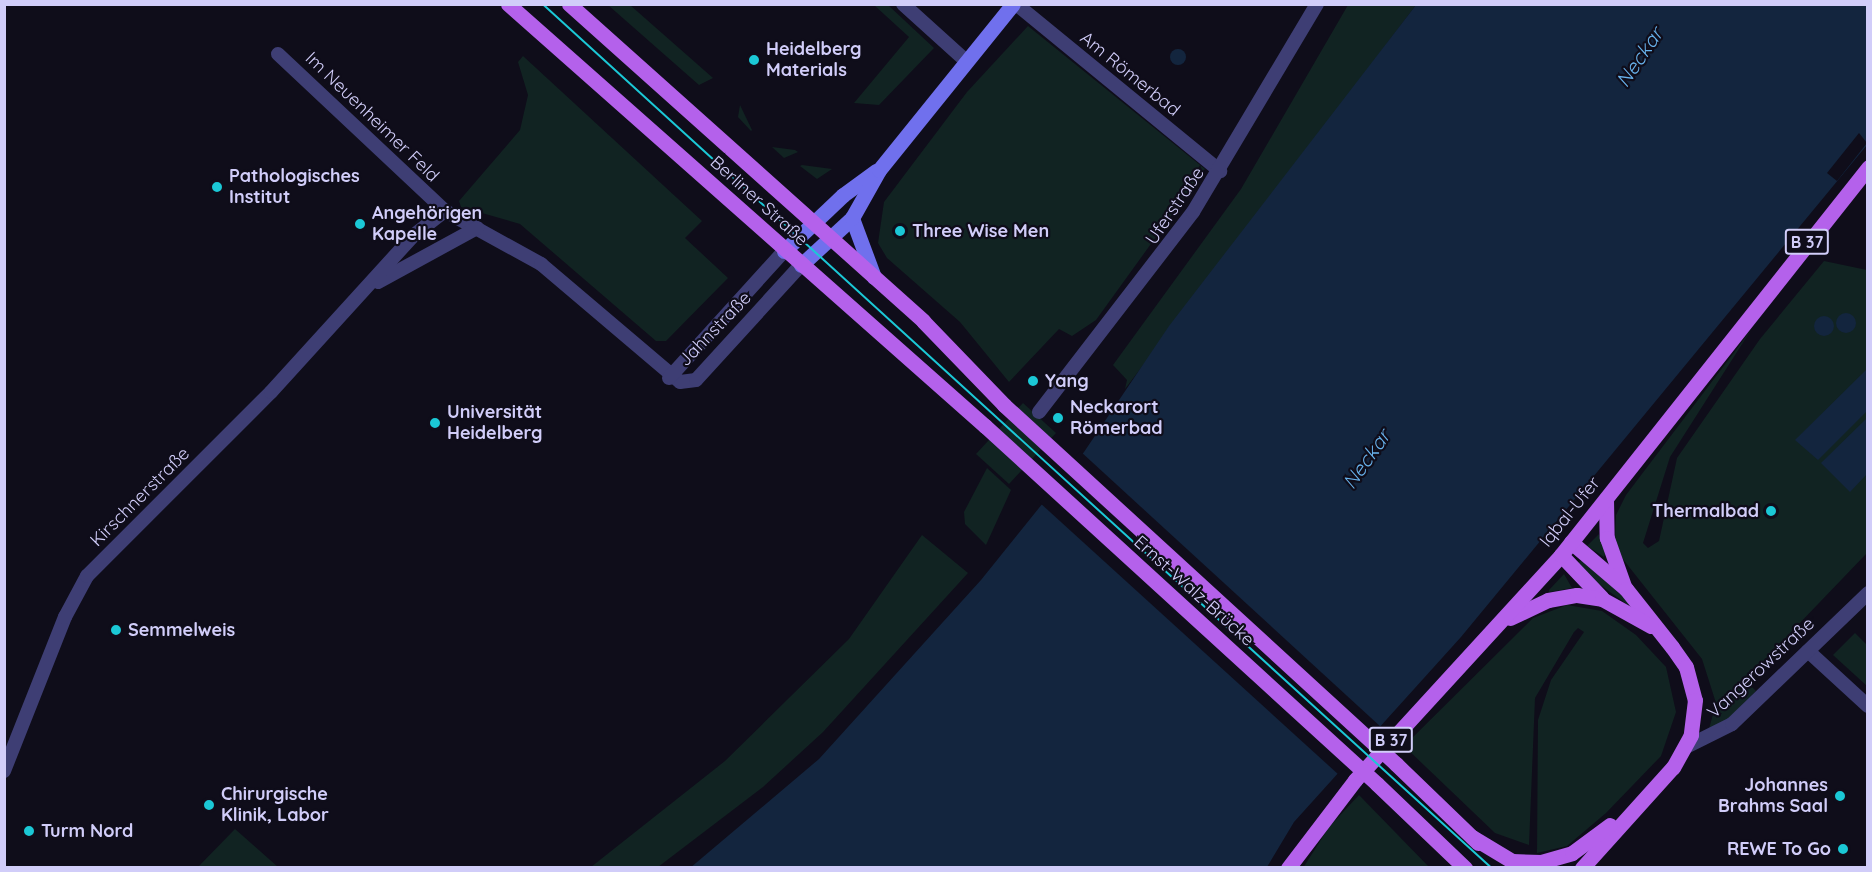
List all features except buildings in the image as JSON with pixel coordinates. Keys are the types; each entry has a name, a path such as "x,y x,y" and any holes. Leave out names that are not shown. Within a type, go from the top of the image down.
{"main road":[{"name":"Berliner Straße","path":"508,4 784,251 985,426"},
{"name":"Berliner Straße","path":"569,4 874,279 1004,405"},
{"name":"Iqbal-Ufer","path":"1288,867 1355,780 1505,620 1566,549 1868,167"},
{"name":"Ernst-Walz-Brücke","path":"1004,405 1396,764 1472,837"},
{"name":"Ernst-Walz-Brücke","path":"985,426 1465,867"},
{"path":"1606,499 1607,538 1626,589 1686,667 1694,690 1694,723 1686,747"},
{"path":"1566,549 1626,589"},
{"path":"1566,549 1602,599 1658,631"},
{"path":"1505,620 1560,597 1602,599"},
{"name":"Vangerowstraße","path":"1582,867 1654,788 1686,747"},
{"name":"Vangerowstraße","path":"1472,837 1512,861 1556,858 1593,839 1654,788"},
{"path":"1472,837 1503,867"}],"street":[{"path":"903,4 966,61"},
{"name":"Jahnstraße","path":"879,170 812,224 784,251 669,378 688,383 696,380 801,265 852,218 879,170 1015,4"},
{"name":"Am Römerbad","path":"1015,4 1220,171"},
{"name":"Uferstraße","path":"1039,412 1135,294 1220,171 1317,4"},
{"name":"Im Neuenheimer Feld","path":"278,54 445,211 540,264 669,378"},
{"name":"Kirschnerstraße","path":"4,771 65,616 87,576 366,290 414,235 445,211"},
{"path":"852,218 874,279"},
{"name":"Kirschnerstraße","path":"366,290 457,237 477,228"},
{"name":"Vangerowstraße","path":"1686,747 1732,724 1868,593"},
{"path":"1808,651 1868,706"}],"shaded area":[{"path":"608,5 630,5 713,78 699,85"},
{"path":"874,5 888,5 934,48 879,105 854,103 909,37"},
{"path":"1348,5 1416,5 1125,389 1127,380 1113,365 1241,189"},
{"path":"1028,26 1205,169 1096,320 1072,336 1059,329 1009,382 960,322 887,258 878,243 884,202 967,92"},
{"path":"523,56 702,221 685,238 728,278 666,341 656,341 520,224 461,207 459,201 520,130 528,95 518,62"},
{"path":"740,105 752,130 751,131 738,117"},
{"path":"772,147 795,150 798,152 784,158"},
{"path":"802,165 832,169 817,179 800,166"},
{"name":"Thermalbad","path":"1824,261 1867,270 1867,553 1745,680 1756,691 1716,731 1709,729 1716,703 1702,659 1622,558 1615,540 1616,515 1626,495 1751,330 1670,457 1643,543 1648,548 1659,541 1677,458 1760,339"},
{"path":"1023,403 1056,433 1009,484 976,454"},
{"path":"987,468 1011,490 986,545 965,524 964,512"},
{"path":"1599,534 1605,554 1604,557 1587,546"},
{"path":"922,535 968,573 823,732 763,787 658,867 591,867 725,761 849,639"},
{"path":"1584,560 1628,601 1628,605 1585,574 1578,562"},
{"path":"1564,574 1572,588 1549,592 1549,590"},
{"path":"1567,605 1602,611 1636,635 1666,667 1676,712 1661,756 1606,813 1567,846 1537,853 1538,720 1551,680 1584,632 1578,628 1574,632 1535,698 1529,845 1495,833 1404,746 1533,618"},
{"path":"1855,633 1867,645 1867,686 1833,655"},
{"path":"1359,795 1429,867 1303,868 1329,827"},
{"path":"235,829 278,867 198,867"}],"water":[{"name":"Neckar","path":"1416,5 1867,5 1867,145 1461,637 1294,822 1267,867 690,868 819,759 981,580 1084,452 1169,326"},
{"path":"1175,49 1181,49 1186,57 1184,63 1175,65 1170,60 1170,54"},
{"path":"1846,313 1853,316 1856,323 1853,330 1846,333 1839,330 1836,323 1839,316"},
{"path":"1824,316 1831,319 1834,326 1831,333 1824,336 1817,333 1814,326 1817,319"},
{"path":"1867,369 1867,411 1818,460 1795,440"},
{"path":"1867,418 1867,474 1850,492 1821,463"}],"pier":[{"path":"1859,133 1867,143 1837,181 1827,173"},
{"path":"1080,451 1382,728 1339,775 1039,502"}],"tram line":[{"path":"543,4 1492,868"}],"place":[{"name":"Heidelberg Materials","path":"754,60"},
{"name":"Pathologisches Institut","path":"217,187"},
{"name":"Angehörigen Kapelle","path":"360,224"},
{"name":"Three Wise Men","path":"900,231"},
{"name":"Yang","path":"1033,381"},
{"name":"Neckarort Römerbad","path":"1058,418"},
{"name":"Universität Heidelberg","path":"435,423"},
{"name":"Thermalbad","path":"1771,511"},
{"name":"Semmelweis","path":"116,630"},
{"name":"Johannes Brahms Saal","path":"1840,796"},
{"name":"Chirurgische Klinik, Labor","path":"209,805"},
{"name":"Turm Nord","path":"29,831"},
{"name":"REWE To Go","path":"1843,849"}]}
